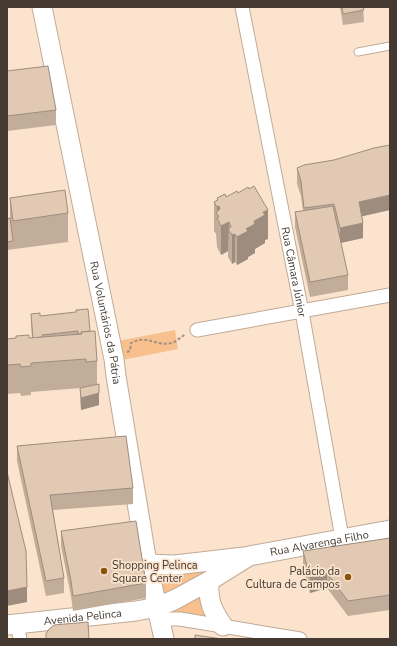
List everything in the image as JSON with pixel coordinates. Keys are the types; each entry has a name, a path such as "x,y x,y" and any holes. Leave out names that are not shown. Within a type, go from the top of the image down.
{"main road":[{"name":"Rua Voluntários da Pátria","path":"42,7 114,359 148,564 164,639"},
{"name":"Rua Alvarenga Filho","path":"148,564 175,565 249,556 390,530"},
{"name":"Rua Alvarenga Filho","path":"159,613 176,599 209,581 249,556"},
{"path":"209,581 208,595 211,606 223,626"},
{"name":"Avenida Pelinca","path":"14,629 136,611 159,613"}],"street":[{"name":"Rua Câmara Júnior","path":"242,7 302,312 342,538"},
{"path":"197,330 390,296"},
{"name":"Avenida Pelinca","path":"159,613 180,619 300,639"}],"lane":[{"path":"358,52 390,46"}],"path":[{"path":"114,359 130,351 131,343 139,339 166,344 174,342 184,335 197,330"}],"shaded area":[{"path":"175,330 178,349 122,360 118,341"},
{"path":"221,563 164,600 160,571"},
{"path":"205,588 210,617 160,611"}],"building":[{"path":"342,7 363,7 364,10 343,14"},
{"path":"48,66 56,110 7,116 7,71"},
{"path":"390,145 390,195 359,202 363,223 340,228 334,204 304,208 301,181 297,168 304,165 334,160 374,148"},
{"path":"254,186 268,210 263,212 265,215 254,221 255,224 246,229 248,231 237,237 235,234 232,235 228,229 231,227 229,222 221,226 216,212 220,209 214,202 218,200 217,198 225,194 226,197 237,191 238,193 248,187 249,189"},
{"path":"65,190 68,213 13,221 10,198"},
{"path":"333,206 348,275 310,282 295,212"},
{"path":"10,218 13,241 7,242 7,219"},
{"path":"88,309 90,331 81,332 82,334 78,334 78,331 42,335 43,337 33,338 31,314 40,313 40,316 76,312 76,310"},
{"path":"95,331 97,361 86,362 86,359 31,363 31,366 21,367 20,364 7,365 7,339 16,338 16,336 29,335 29,338 82,334 81,332"},
{"path":"99,384 99,393 81,398 80,388"},
{"path":"126,436 133,488 50,495 64,578 46,581 17,446"},
{"path":"7,472 26,551 27,587 7,591"},
{"name":"Shopping Pelinca Square Center","path":"136,521 146,583 73,596 61,531"},
{"name":"Palácio da Cultura de Campos","path":"390,538 390,595 348,601 327,573 310,578 303,551"},
{"path":"88,622 89,639 46,639 46,634 54,625"},
{"path":"195,635 222,639 195,639"}],"place":[{"name":"Shopping Pelinca Square Center","path":"104,571"},
{"name":"Palácio da Cultura de Campos","path":"348,577"}]}
